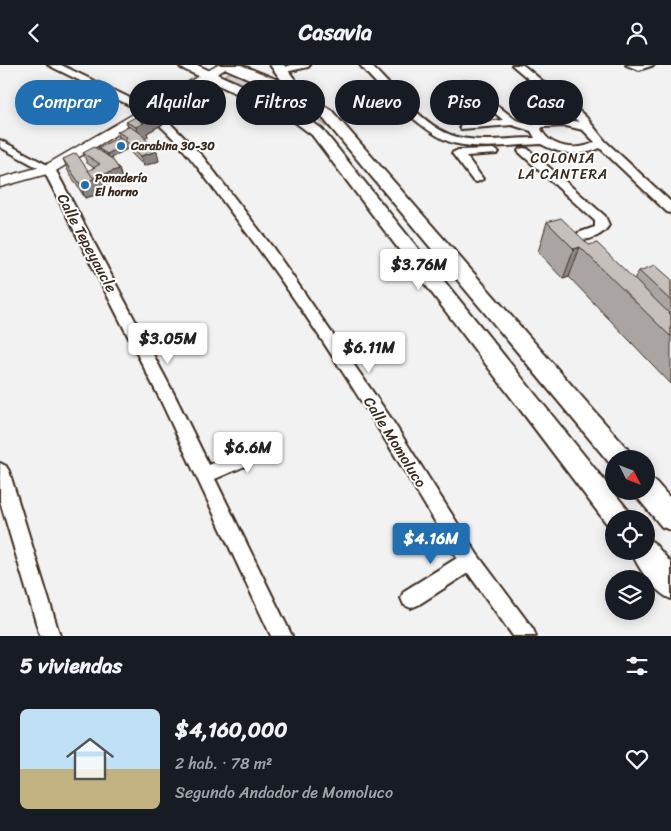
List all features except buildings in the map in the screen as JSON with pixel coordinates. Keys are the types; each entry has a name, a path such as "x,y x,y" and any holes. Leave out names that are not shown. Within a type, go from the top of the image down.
{"main road":[{"path":"186,65 222,68 258,80"},
{"path":"279,67 288,80"},
{"path":"222,68 293,113 317,132 612,510"},
{"path":"325,113 339,126 613,450"},
{"path":"655,499 671,518"},
{"path":"651,560 671,585"}],"street":[{"name":"Calle Momoluco","path":"53,65 129,101"},
{"path":"365,65 424,123 452,139 477,142 543,138 611,154"},
{"path":"517,65 533,80"},
{"path":"631,65 639,67 649,65"},
{"path":"279,67 301,66"},
{"path":"202,80 222,68"},
{"path":"499,111 509,120"},
{"path":"465,127 509,122"},
{"path":"0,183 49,169 129,123"},
{"name":"Calle Momoluco","path":"166,125 199,159 268,251 384,422 470,561 526,636"},
{"path":"525,125 543,138"},
{"path":"443,153 524,151 543,138 569,125"},
{"path":"583,125 590,129 611,154 671,209"},
{"path":"0,143 49,169"},
{"path":"589,149 600,143"},
{"path":"524,151 601,219 604,225 600,230 584,236"},
{"path":"458,153 477,179"},
{"name":"Calle Tepeyaucle","path":"49,169 154,371 282,636"},
{"path":"205,475 269,448"},
{"path":"0,471 3,491 50,636"},
{"path":"411,598 470,561"}],"shaded area":[{"path":"236,71 258,80 236,80 224,75"}],"place":[{"name":"Carabina 30-30","path":"121,146"},
{"name":"Panadería El horno","path":"85,185"}],"district":[{"name":"COLONIA LA CANTERA","path":"563,166"}]}
